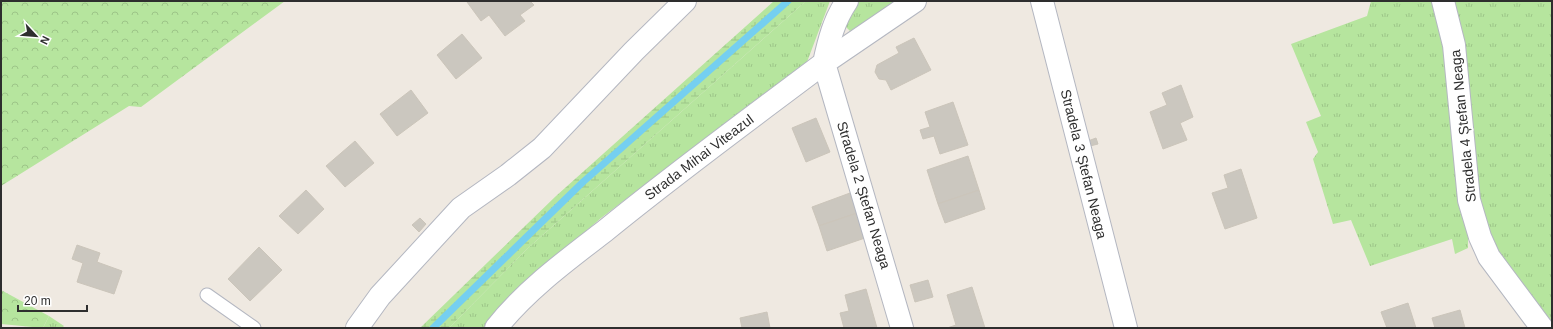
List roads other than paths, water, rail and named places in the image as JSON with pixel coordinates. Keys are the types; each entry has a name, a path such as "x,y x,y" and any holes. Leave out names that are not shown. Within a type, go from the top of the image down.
{"street":[{"path":"358,328 380,296 461,208 508,175 542,148 634,51 685,1"},
{"path":"824,62 830,35 840,10 847,1"},
{"name":"Strada Mihai Viteazul","path":"496,328 509,312 547,276 635,206 824,62 915,1"},
{"name":"Stradela 3 Ștefan Neaga","path":"1042,1 1126,328"},
{"name":"Stradela 4 Ștefan Neaga","path":"1444,1 1454,45 1469,200 1480,237 1489,257 1542,328"},
{"name":"Stradela 2 Ștefan Neaga","path":"824,62 902,328"}],"lane":[{"path":"207,295 254,328"}],"waterway":[{"path":"433,328 583,182 788,1"}]}
